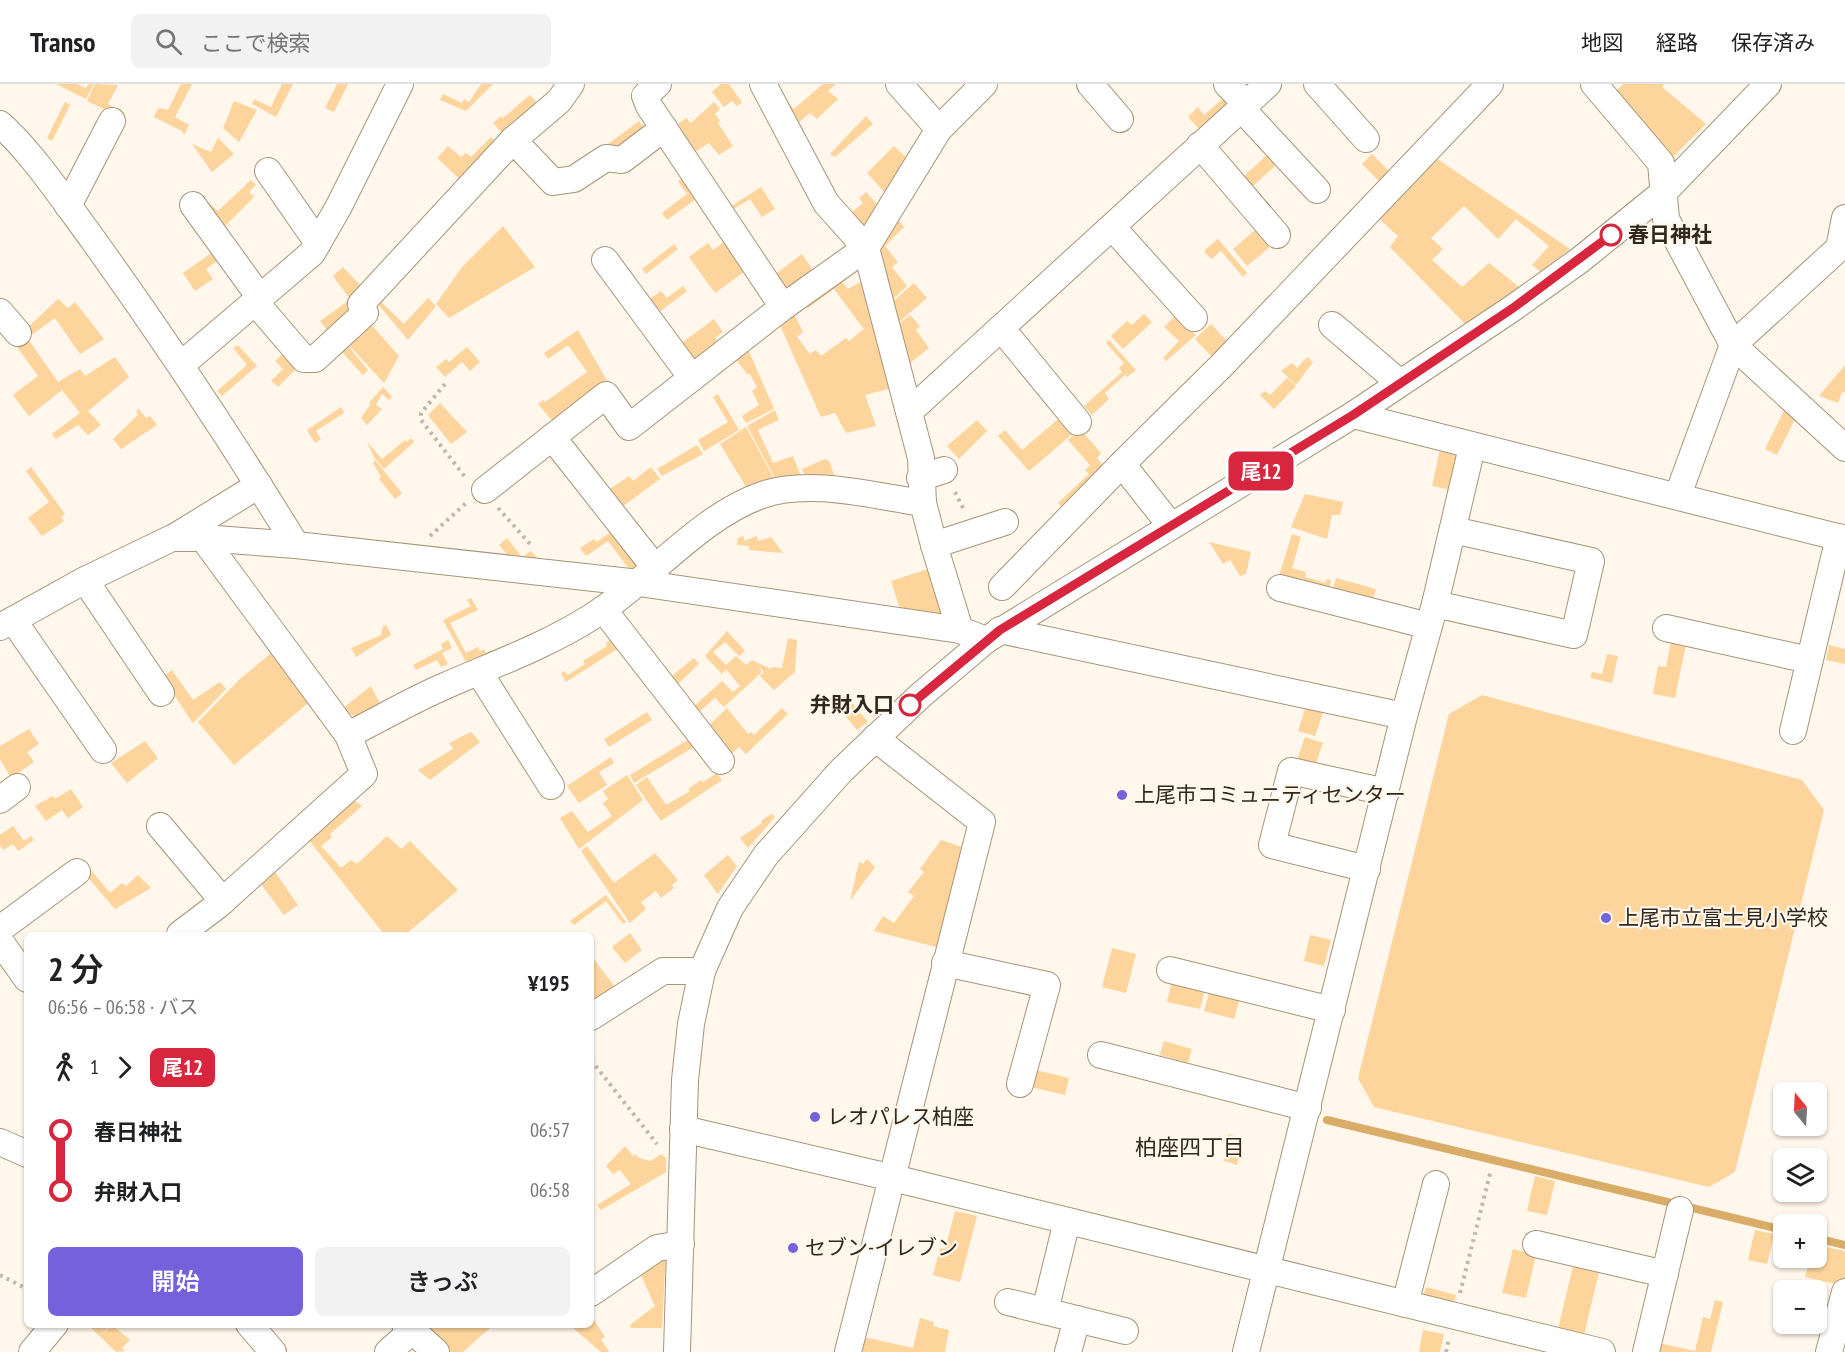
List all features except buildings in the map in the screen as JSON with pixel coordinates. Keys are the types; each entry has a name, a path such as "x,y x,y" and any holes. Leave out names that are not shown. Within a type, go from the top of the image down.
{"street":[{"path":"193,205 258,301 304,359 315,359 365,313 361,304 513,140 559,101 571,84"},
{"path":"658,84 645,96 783,307"},
{"path":"763,84 826,202 866,248 921,458 932,474 923,503 960,630"},
{"path":"899,84 939,129"},
{"path":"481,492 606,395 628,427 783,307 866,248 939,129 984,84"},
{"path":"1090,84 1120,119"},
{"path":"1227,84 1317,190"},
{"path":"910,411 1268,84"},
{"path":"1317,84 1366,139"},
{"path":"1002,587 1223,364 1490,84"},
{"path":"1594,84 1661,163 1666,219 1733,345 1845,448"},
{"path":"677,1352 683,1129 691,1024 702,971 730,908 766,855 819,794 875,738 993,635 1353,415 1580,260 1664,192 1768,84"},
{"path":"181,366 312,253 390,87"},
{"path":"68,206 112,121"},
{"path":"0,124 68,206 181,366 296,545"},
{"path":"513,140 553,182 574,179 606,158 622,160 664,128"},
{"path":"1200,145 1277,235"},
{"path":"268,171 318,243"},
{"path":"1678,495 1733,345 1839,248 1845,218"},
{"path":"1112,227 1194,318"},
{"path":"605,260 692,378"},
{"path":"0,312 18,333"},
{"path":"1332,325 1400,382"},
{"path":"1001,328 1078,422"},
{"path":"1353,415 1472,447 1678,495 1842,538 1792,731"},
{"path":"552,437 647,576"},
{"path":"1246,1352 1404,716 1432,615 1472,447"},
{"path":"1122,465 1171,526"},
{"path":"103,750 6,623 85,580 172,538 259,485"},
{"path":"348,735 443,687 548,643 603,609 717,518 762,495 806,486 923,503"},
{"path":"934,546 1005,522"},
{"path":"1280,588 1432,615 1574,635 1591,561 1453,530"},
{"path":"172,538 296,545 547,573 647,576 993,635 1404,716"},
{"path":"183,932 223,901 364,774 348,735 203,538"},
{"path":"85,580 161,693"},
{"path":"603,609 721,761"},
{"path":"1666,628 1809,660"},
{"path":"479,672 551,786"},
{"path":"848,1352 982,822 875,738"},
{"path":"1367,868 1272,844 1292,771 1386,792"},
{"path":"160,826 223,901"},
{"path":"0,929 77,872"},
{"path":"0,941 24,975"},
{"path":"945,963 1047,985 1020,1084"},
{"path":"1170,970 1332,1011"},
{"path":"594,1015 663,971 702,971"},
{"path":"1101,1056 1308,1108"},
{"path":"683,1129 893,1178 1602,1352"},
{"path":"0,1142 24,1153"},
{"path":"1406,1304 1437,1184"},
{"path":"1646,1352 1680,1210"},
{"path":"1045,1311 1067,1221"},
{"path":"1536,1244 1665,1274"},
{"path":"594,1291 657,1248 681,1245"},
{"path":"1829,1352 1845,1292"},
{"path":"1008,1302 1125,1331"},
{"path":"1068,1352 1077,1319"},
{"path":"32,1352 51,1328"},
{"path":"252,1328 273,1352"},
{"path":"388,1352 409,1328 436,1352"}],"path":[{"path":"445,384 422,413 421,420 459,467 481,492 488,496 544,560 547,573"},
{"path":"416,559 420,545 481,492"},
{"path":"594,1064 661,1148 683,1154"},
{"path":"1454,1315 1491,1170"},
{"path":"0,1275 24,1287"}],"shaded area":[{"path":"56,84 77,84 86,88 89,84 94,84 86,99"},
{"path":"95,84 118,85 108,104 125,113 122,118 87,101"},
{"path":"181,84 192,84 175,117 189,125 184,135 182,131 154,117 158,108 168,110"},
{"path":"282,84 293,84 276,117 252,104 254,99 271,107"},
{"path":"337,84 348,84 334,112 325,108"},
{"path":"481,84 493,84 466,111 440,100 443,94 462,103 464,99 469,102"},
{"path":"721,84 729,84 742,102 737,106 732,101 724,107 712,92"},
{"path":"823,84 836,84 828,91 838,99 817,119 810,113 795,126 782,98 794,109"},
{"path":"1623,84 1664,84 1662,87 1706,124 1672,158 1615,92"},
{"path":"530,95 540,106 505,136 493,123 501,116 503,118"},
{"path":"1226,96 1232,102 1201,131 1188,117 1198,107 1204,115"},
{"path":"234,101 257,110 239,142 223,128"},
{"path":"65,102 70,105 52,141 47,138"},
{"path":"714,102 720,109 715,114 720,121 718,123 733,146 719,155 709,143 692,154 674,127 686,118 691,123"},
{"path":"866,116 873,124 835,157 830,154"},
{"path":"639,121 643,126 643,133 618,151 608,144"},
{"path":"491,137 498,144 463,182 437,158 448,146 461,157 466,153 471,157"},
{"path":"218,138 234,154 212,172 192,144 211,152"},
{"path":"894,146 910,161 887,195 867,173"},
{"path":"1268,154 1277,164 1251,188 1242,178"},
{"path":"1372,154 1391,173 1381,183 1362,164"},
{"path":"1433,156 1570,249 1541,272 1532,265 1549,246 1516,219 1498,239 1464,206 1431,238 1443,249 1432,260 1462,287 1489,263 1519,287 1467,326 1390,247 1398,236 1375,215"},
{"path":"685,176 700,196 667,220 662,213 687,194 678,181"},
{"path":"251,180 256,185 249,192 254,197 222,229 205,206 209,203 218,211"},
{"path":"761,187 775,209 762,217 750,199 732,210 730,207"},
{"path":"866,192 882,210 866,230 850,214 863,203 859,198"},
{"path":"895,215 904,227 885,246 898,262 892,267 907,286 892,300 878,246"},
{"path":"503,226 535,267 449,318 436,304 462,267"},
{"path":"1255,230 1270,247 1247,266 1233,249"},
{"path":"1218,239 1247,273 1243,277 1221,251 1211,259 1204,251"},
{"path":"727,240 748,269 715,293 689,257 708,243 713,250"},
{"path":"674,244 678,249 646,274 642,269"},
{"path":"216,250 221,258 206,269 213,279 195,291 183,273"},
{"path":"802,254 814,272 788,292 773,276"},
{"path":"343,267 361,286 353,303 333,276"},
{"path":"837,276 848,289 862,281 892,388 865,395 876,426 846,433 835,413 821,417 778,321","holes":["834,289 864,329 849,341 846,338 821,356 816,350 810,354 797,337 803,332 793,312 804,304 808,308"]},
{"path":"914,283 927,298 899,322 891,303"},
{"path":"683,286 687,291 657,314 647,301 661,291 667,298"},
{"path":"428,298 436,306 408,340 376,302 378,299 404,324"},
{"path":"58,299 68,308 75,302 104,339 80,354 55,318 30,336 25,330"},
{"path":"348,301 355,311 330,334 320,321"},
{"path":"1144,314 1152,322 1123,349 1111,336 1127,321 1132,325"},
{"path":"910,315 920,326 916,330 929,348 909,364 897,325"},
{"path":"1176,315 1196,335 1166,361 1163,358 1179,341 1164,327"},
{"path":"714,319 723,332 715,338 721,345 694,365 679,345"},
{"path":"368,321 399,356 384,383 345,341"},
{"path":"1211,324 1229,343 1213,358 1195,339"},
{"path":"578,330 609,384 555,424 538,404 543,400 545,402 587,372 568,345 548,359 544,353"},
{"path":"28,339 58,382 80,369 85,376 115,357 129,377 88,411 101,425 88,435 78,425 56,439 52,434 80,413 62,390 29,416 13,395 38,376 17,347"},
{"path":"1109,340 1136,370 1127,377 1125,375 1105,393 1109,399 1092,415 1084,406 1122,372 1119,368 1124,363 1106,343"},
{"path":"344,341 368,370 363,375 337,347"},
{"path":"238,345 257,366 222,396 217,391 247,365 233,348"},
{"path":"467,347 480,362 470,371 462,362 445,377 436,367 446,359 449,362"},
{"path":"747,347 774,409 746,423 742,416 759,405 752,391 757,387 750,374 747,374 734,357"},
{"path":"286,351 298,367 278,387 271,381 283,369 275,361"},
{"path":"1307,357 1313,362 1296,385 1281,371 1292,363 1297,368"},
{"path":"1845,365 1845,392 1842,392 1838,403 1819,396"},
{"path":"1287,378 1296,386 1274,409 1260,395 1265,391 1270,395"},
{"path":"383,387 392,397 389,400 382,394 376,405 382,409 367,425 361,418 370,405 369,403"},
{"path":"718,394 739,430 704,451 698,440 728,422 713,397"},
{"path":"440,403 467,432 451,444 428,415"},
{"path":"341,407 344,413 316,431 321,439 315,443 307,430"},
{"path":"1786,407 1796,417 1777,455 1765,449"},
{"path":"139,409 146,418 150,416 157,425 121,449 113,439 138,415 136,411"},
{"path":"775,410 779,420 758,430 773,463 793,456 802,479 777,482 747,426"},
{"path":"1064,414 1077,430 1029,471 998,436 1005,430 1022,450"},
{"path":"977,420 987,431 959,459 947,446"},
{"path":"746,427 776,482 748,490 720,444"},
{"path":"1080,429 1101,453 1097,458 1109,472 1065,511 1058,503 1089,474 1085,470 1090,465 1068,440"},
{"path":"411,438 414,442 384,469 374,457 367,442 382,459 405,440 407,442"},
{"path":"697,445 703,454 662,476 657,469"},
{"path":"1440,449 1456,453 1463,460 1456,491 1432,486"},
{"path":"825,459 829,461 837,482 806,479 802,469"},
{"path":"375,460 402,493 395,499 379,479 381,477 373,463"},
{"path":"590,462 610,489 629,476 633,481 651,467 660,479 619,509 585,465"},
{"path":"31,467 65,514 61,517 64,521 42,536 28,518 49,502 26,471"},
{"path":"1305,494 1343,502 1340,515 1332,515 1327,539 1291,527"},
{"path":"613,530 642,569 629,569 608,541 586,556 580,548 594,539 597,542"},
{"path":"1292,534 1301,537 1292,568 1306,572 1305,577 1325,583 1327,579 1331,580 1328,593 1278,579"},
{"path":"743,536 745,541 756,536 759,541 771,537 783,553 749,550 749,546 737,545 738,538"},
{"path":"507,538 522,557 531,551 541,562 510,558 499,545"},
{"path":"1209,542 1251,552 1246,574 1240,576 1230,560 1223,564"},
{"path":"931,568 942,615 900,609 891,581"},
{"path":"1336,578 1376,589 1372,603 1332,593"},
{"path":"471,598 478,610 450,623 466,653 478,647 480,651 484,649 490,661 470,669 443,620 471,606 467,600"},
{"path":"386,625 391,635 356,657 351,648 381,635 383,626"},
{"path":"727,631 745,651 739,656 725,642 713,652 726,665 736,656 746,665 752,660 771,669 772,667 782,668 788,638 797,640 795,672 774,690 760,676 764,672 757,665 762,672 724,707 715,698 698,713 692,708 722,681 733,692 740,686 726,669 722,674 705,656"},
{"path":"611,639 622,646 566,682 561,674 564,671 568,675 585,664 583,661 607,646 606,643"},
{"path":"448,640 452,648 442,653 448,664 441,667 437,660 416,670 413,665 443,649 441,644"},
{"path":"1671,641 1686,644 1675,698 1653,694 1658,666 1666,667"},
{"path":"1829,645 1845,649 1845,664 1826,660"},
{"path":"275,650 313,699 234,765 198,722 241,678"},
{"path":"1607,654 1618,656 1612,683 1590,678 1592,672 1602,674"},
{"path":"694,658 699,664 676,686 669,678"},
{"path":"172,670 193,700 220,682 226,689 193,723 162,677"},
{"path":"371,686 383,710 360,718 345,712 343,708"},
{"name":"上尾市立富士見小学校","path":"1482,695 1802,780 1824,810 1735,1172 1709,1187 1374,1107 1358,1078 1449,714"},
{"path":"846,699 850,700 868,722 857,730 837,706"},
{"path":"1307,703 1324,709 1315,736 1298,731"},
{"path":"727,708 748,734 751,732 754,735 782,708 788,714 746,754 739,747 730,755 705,729"},
{"path":"647,712 652,720 609,747 604,739"},
{"path":"29,729 39,744 27,752 34,762 11,778 0,759 0,746"},
{"path":"471,732 480,742 430,780 418,770 453,749 449,743"},
{"path":"1305,737 1323,743 1314,769 1296,763"},
{"path":"689,739 694,747 634,783 630,775"},
{"path":"145,741 158,758 127,783 111,763"},
{"path":"611,757 614,763 599,772 607,785 579,803 567,786"},
{"path":"717,773 722,780 661,821 636,785 647,777 666,805 690,791 688,789 701,780 703,782"},
{"path":"627,775 643,800 579,849 560,818 572,811 588,832 612,816 603,803 608,799 603,791"},
{"path":"71,789 83,807 68,818 62,810 46,821 35,806 53,796 55,799"},
{"path":"351,798 362,806 330,834 332,837 321,846 341,868 351,860 357,864 387,836 401,849 410,841 458,890 408,932 382,932 308,839"},
{"path":"771,814 775,817 748,848 740,838"},
{"path":"13,826 24,841 31,836 34,840 18,851 13,844 3,850 0,845 0,835"},
{"path":"941,840 965,848 940,948 874,931 883,916 894,923 914,896 908,892 924,872 920,869"},
{"path":"587,846 614,883 655,853 678,880 672,885 674,888 661,898 656,891 641,902 646,909 630,923 581,851"},
{"path":"728,855 737,866 718,894 704,875"},
{"path":"867,859 875,867 850,901 859,862 863,864"},
{"path":"90,869 110,893 122,883 126,886 138,875 151,888 115,909 84,873"},
{"path":"273,869 298,905 284,915 258,880"},
{"path":"606,895 626,922 623,924 606,901 574,925 570,921"},
{"path":"630,933 642,950 625,963 612,947"},
{"path":"1310,935 1331,940 1324,966 1304,961"},
{"path":"1112,948 1136,954 1126,993 1102,987"},
{"path":"594,959 618,991 599,1005 594,998"},
{"path":"1172,981 1205,989 1200,1009 1167,1002"},
{"path":"1210,990 1240,998 1234,1019 1204,1011"},
{"path":"1164,1041 1192,1049 1188,1063 1160,1055"},
{"path":"1036,1070 1069,1078 1065,1095 1031,1087"},
{"path":"1228,1134 1244,1139 1237,1165 1224,1161"},
{"path":"625,1146 633,1156 635,1154 639,1158 651,1161 661,1154 666,1158 666,1172 601,1210 597,1205 631,1184 620,1170 613,1174 606,1166"},
{"path":"1535,1176 1555,1181 1547,1215 1527,1211"},
{"path":"955,1211 977,1216 960,1282 933,1275 940,1248 945,1249"},
{"path":"1755,1230 1773,1234 1767,1264 1748,1260"},
{"path":"1827,1247 1845,1251 1845,1286 1827,1282 1827,1280 1805,1277 1807,1268 1827,1268"},
{"path":"1513,1249 1536,1255 1526,1298 1502,1293"},
{"path":"666,1253 662,1328 631,1328 630,1325 655,1306 638,1269"},
{"path":"1574,1262 1600,1268 1584,1335 1558,1329"},
{"path":"1426,1287 1456,1295 1454,1304 1423,1297"},
{"path":"1715,1300 1723,1302 1711,1352 1657,1352 1659,1343 1695,1351 1703,1317 1710,1319"},
{"path":"920,1318 934,1322 933,1326 949,1330 945,1352 856,1352 859,1336 913,1348"},
{"path":"594,1320 605,1337 601,1339 609,1352 601,1352 573,1328 594,1328"},
{"path":"91,1328 108,1328 102,1335 109,1328 116,1328 130,1340 122,1348 125,1351 116,1352"},
{"path":"425,1328 490,1328 463,1352 444,1352"},
{"path":"1423,1330 1444,1334 1440,1352 1419,1352"}],"waterway":[{"path":"1327,1120 1773,1227"},
{"path":"1827,1241 1845,1245"}],"bus line":[{"name":"尾12","path":"910,705 1000,630 1353,415 1513,308 1611,235"}],"place":[{"name":"春日神社","path":"1611,235"},
{"name":"弁財入口","path":"910,705"},
{"name":"上尾市コミュニティセンター","path":"1122,795"},
{"name":"上尾市立富士見小学校","path":"1606,918"},
{"name":"レオパレス柏座","path":"815,1117"},
{"name":"セブン-イレブン","path":"793,1248"}],"district":[{"name":"柏座四丁目","path":"1190,1147"}]}
